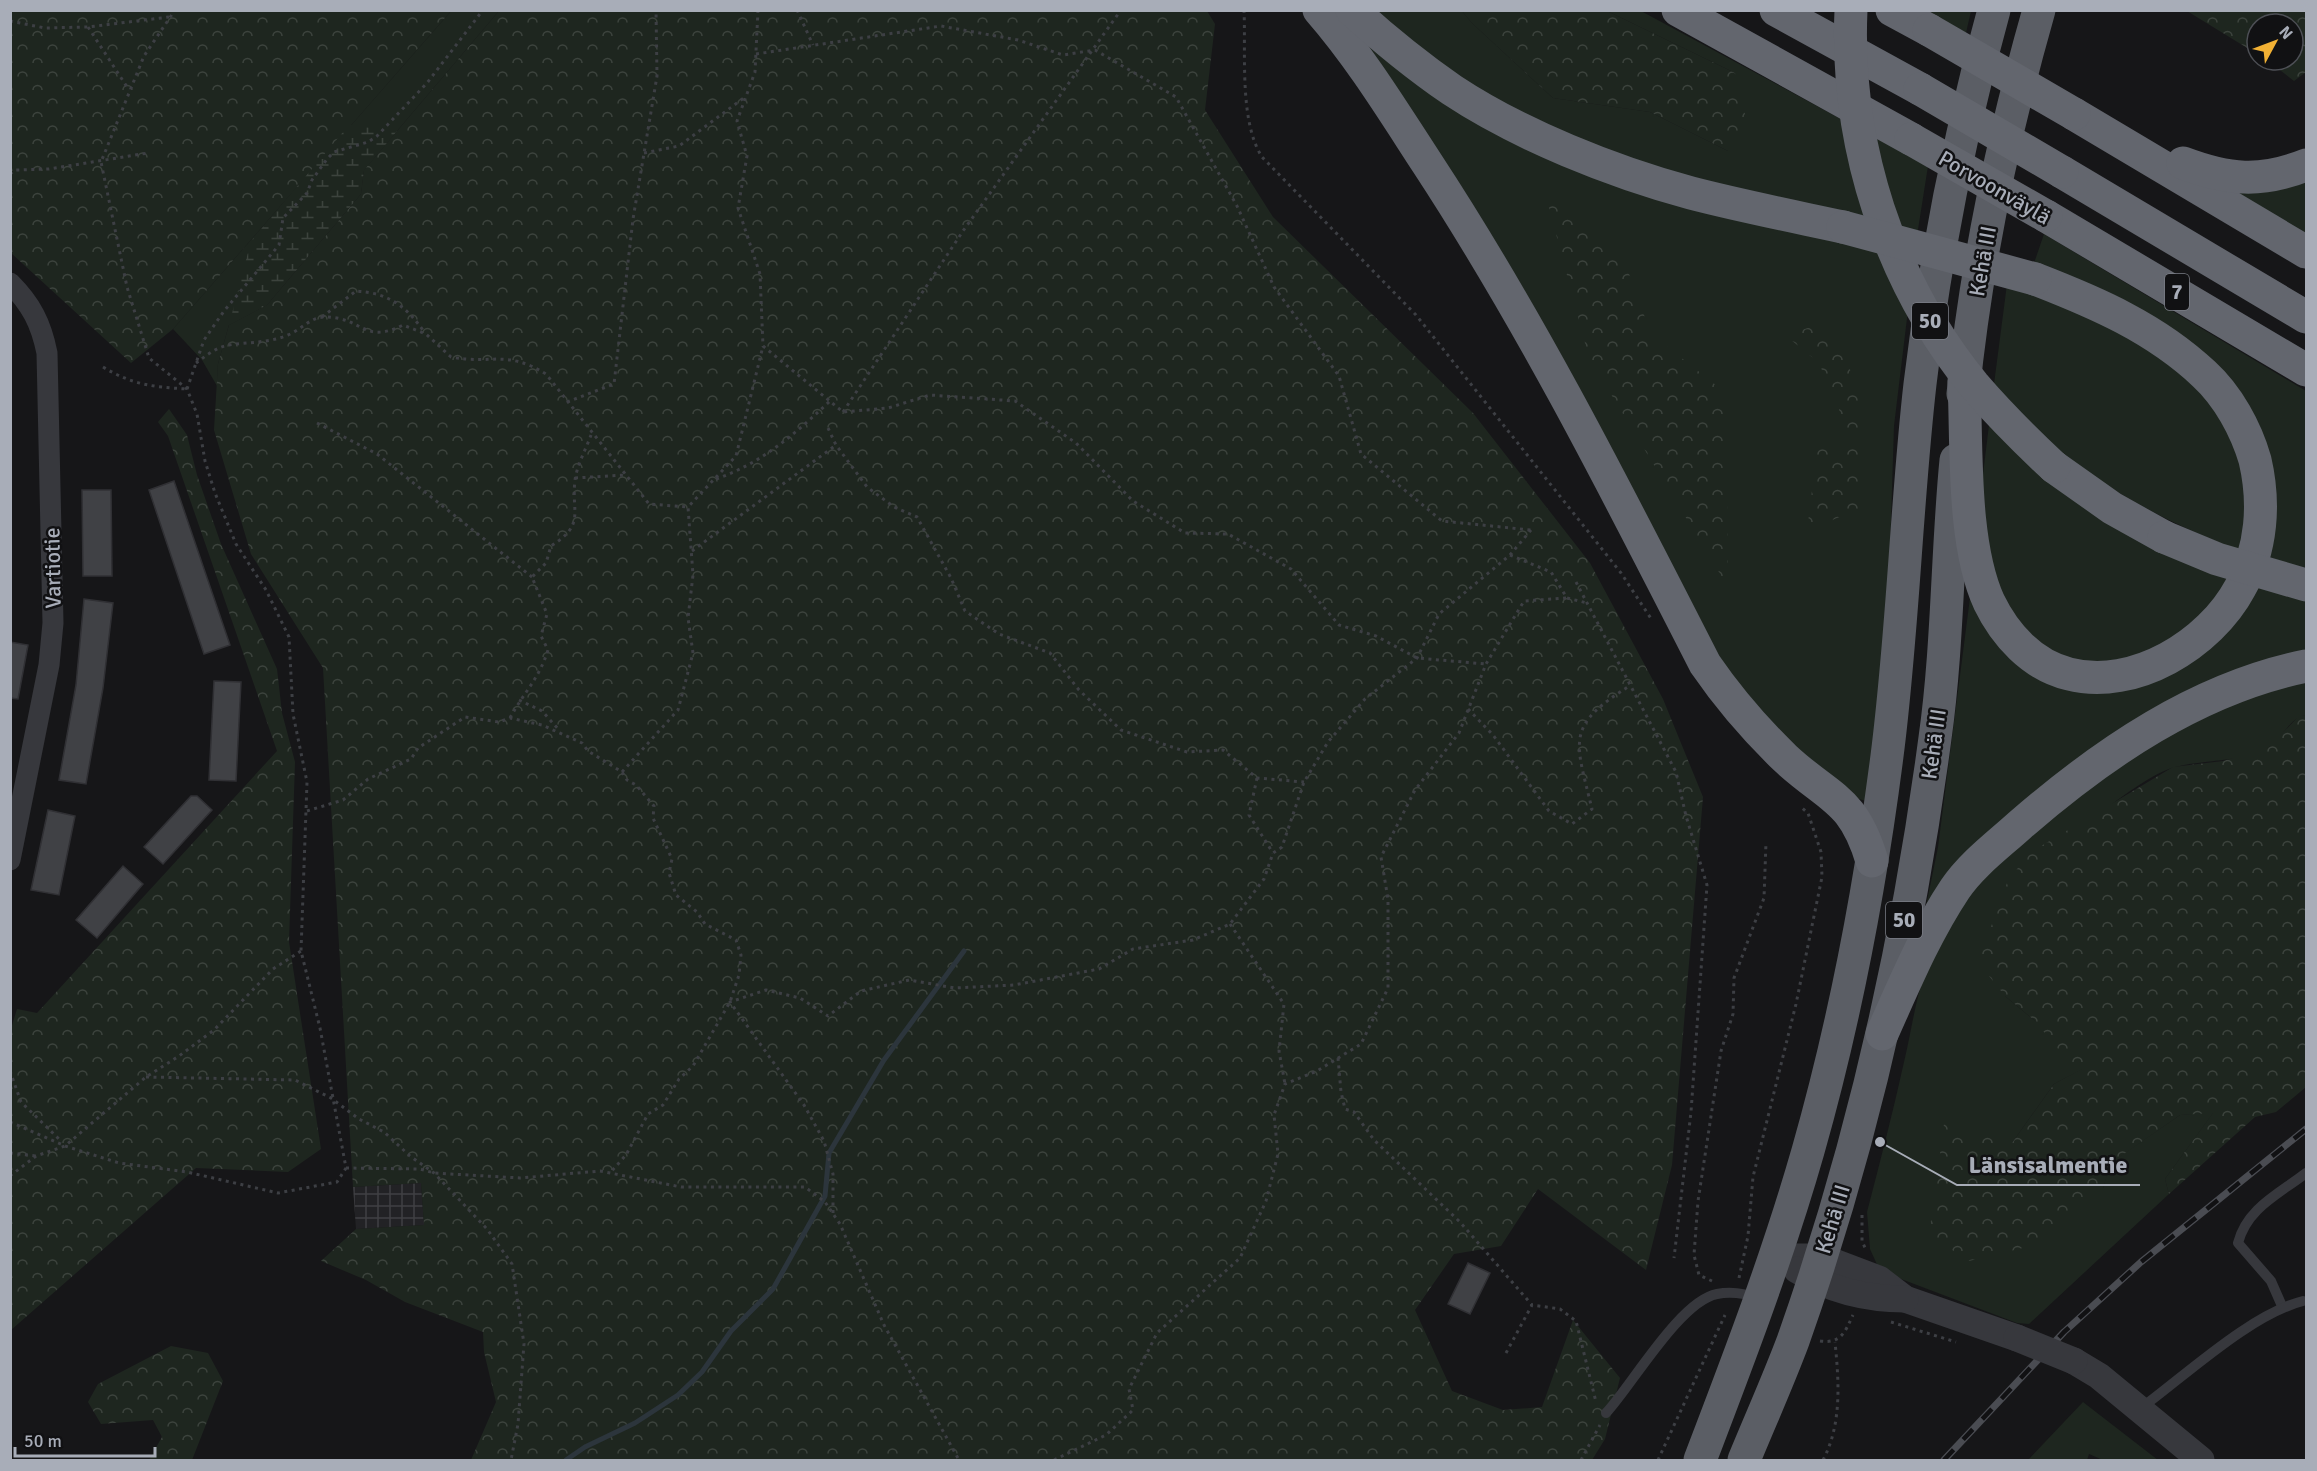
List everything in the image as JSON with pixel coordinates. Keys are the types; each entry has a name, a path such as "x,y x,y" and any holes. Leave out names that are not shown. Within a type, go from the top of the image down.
{"highway":[{"path":"1319,10 1368,73 1494,269 1579,421 1705,664 1730,701 1758,731 1788,761 1835,797 1855,819 1872,861"},
{"path":"1352,10 1416,65 1454,91 1501,117 1592,160 1690,193 1843,227 2035,279 2091,300 2139,324 2205,375 2230,406 2250,444 2260,483 2260,523 2255,554 2240,588 2219,618 2192,642 2160,663 2125,673 2098,677 2070,675 2046,665 2023,650 2004,628 1989,601 1978,571 1971,537 1964,381"},
{"name":"Porvoonväylä","path":"1678,10 2046,216 2307,370"},
{"name":"Porvoonväylä","path":"1776,10 1920,89 2307,317"},
{"path":"1851,10 1851,86 1867,173 1884,224 1908,279 1937,332 1974,384 2012,428 2054,467 2112,508 2164,537 2217,560 2307,585"},
{"path":"1892,10 2074,114 2307,252"},
{"name":"Kehä III","path":"1700,1461 1749,1295 1775,1257 1808,1150 1838,1033 1872,861 1901,637 1920,383 1950,195 1994,10"},
{"name":"Kehä III","path":"1744,1461 1792,1341 1817,1268 1860,1122 1882,1034 1914,871 1935,737 1944,650 1950,519 1974,300 2010,118 2040,10"},
{"path":"2010,118 2044,52 2060,10"},
{"path":"2074,114 2165,157 2224,177 2261,178 2307,165"},
{"path":"1882,1034 1913,964 1956,887 1984,857 2060,791 2103,759 2195,705 2272,673 2307,666"}],"street":[{"name":"Vartiotie","path":"10,283 27,300 38,318 48,362 53,623 49,665 10,860"},
{"path":"1775,1257 1817,1268 1866,1274 1879,1279 1905,1299 2017,1338 2074,1361 2099,1376 2201,1461"},
{"path":"1817,1268 1871,1299 1905,1299"}],"lane":[{"path":"2282,1306 2271,1281 2238,1243 2243,1226 2253,1212 2307,1173"},
{"path":"1604,1418 1678,1321 1714,1294 1749,1295"},
{"path":"2139,1410 2250,1326 2282,1306 2303,1301"}],"path":[{"path":"10,1122 65,1146 119,1163 187,1172 278,1193 338,1182 346,1168 331,1098 320,1028 301,951 307,782 293,714 289,637 267,590 236,544 215,493 205,461 197,414 187,389 149,358 127,287 101,162 144,56 161,34 175,10"},
{"path":"187,389 204,340 224,311 279,245 283,218 307,193 312,180 327,159 334,152 368,142 377,136 434,75 483,10"},
{"path":"567,402 614,384 633,219 657,76 656,10"},
{"path":"622,771 678,710 693,653 688,618 693,574 688,507 736,456 763,346 760,274 738,208 747,156 736,121 755,72 758,10"},
{"path":"797,10 813,45"},
{"path":"843,412 963,231 1121,10"},
{"path":"1244,10 1247,99 1254,145 1262,157 1416,315 1621,573 1653,622"},
{"path":"10,21 45,28 88,27 169,17"},
{"path":"730,1002 766,990 800,998 828,1016 861,991 909,980 955,988 1014,984 1099,969 1133,949 1193,940 1230,924 1264,879 1272,853 1282,847 1304,782 1328,742 1365,699 1417,658 1439,614 1510,555 1531,530 1442,521 1361,454 1339,376 1274,287 1237,206 1176,98 1093,50 1063,55 1018,39 941,26 756,54"},
{"path":"88,27 129,90"},
{"path":"644,153 679,146 746,96"},
{"path":"10,174 16,170 49,170 148,153"},
{"path":"196,363 214,350 289,334 322,317 356,291 378,292 410,311 426,334 452,357 462,359 505,357 528,363 546,374 591,435 649,504 688,507"},
{"path":"322,317 346,318 363,330 385,334 403,325 426,334"},
{"path":"763,346 843,412 888,408 930,395 1015,401 1076,443 1133,501 1185,533 1228,534 1291,569 1339,625 1376,636 1417,658 1486,664"},
{"path":"103,367 123,380 142,386 187,389"},
{"path":"714,480 746,469 798,431 830,402"},
{"path":"317,423 377,454 532,577 547,614 542,636 548,650 541,672 519,700 510,718"},
{"path":"828,428 836,445 867,487 894,507 917,518 951,578 965,611 999,634 1050,653 1079,690 1121,730 1187,752 1223,750 1257,778 1304,782"},
{"path":"532,577 546,563 551,546 564,537 575,524 575,478 591,435"},
{"path":"691,552 836,445"},
{"path":"575,478 626,475"},
{"path":"1510,555 1551,572 1567,598"},
{"path":"1576,582 1676,772 1707,885 1691,1112 1674,1258"},
{"path":"1285,1084 1338,1059 1360,1044 1388,988 1388,899 1381,857 1415,790 1459,733 1486,664 1524,601 1567,598 1587,603"},
{"path":"1468,709 1493,735 1549,811 1572,824 1592,809 1578,737 1585,720 1605,701 1631,684"},
{"path":"519,700 542,711 562,734"},
{"path":"306,811 343,800 368,779 411,759 418,748 465,717 499,722 510,718 542,725 582,744 588,751 622,771 627,780 636,784 654,806 653,818 672,860 669,873 676,895 697,912 705,924 736,940 741,955 739,975 730,1002 693,1066 679,1079 663,1105 648,1114 626,1155 610,1173"},
{"path":"1257,778 1250,815 1272,853"},
{"path":"1766,842 1764,898 1734,978 1733,1014 1721,1051 1698,1202 1694,1255 1699,1275 1749,1295 1748,1236 1753,1176 1796,1004 1822,877 1821,852 1815,830 1808,813 1799,805"},
{"path":"1054,1461 1106,1435 1133,1410 1129,1389 1157,1334 1240,1258 1266,1201 1278,1154 1275,1115 1285,1084 1279,1051 1284,1004 1230,924"},
{"path":"10,1176 36,1156 65,1146 146,1077 214,1030 273,969 301,951"},
{"path":"730,1002 804,1105 824,1141 833,1174 833,1213"},
{"path":"1338,1059 1345,1109 1354,1112 1374,1140 1460,1222 1532,1305 1560,1309 1576,1321 1604,1418 1581,1461"},
{"path":"10,1071 21,1102 65,1146"},
{"path":"146,1077 295,1080 331,1098 359,1119 384,1132 410,1156 434,1173 487,1229 512,1264 524,1344 518,1424 511,1461"},
{"path":"10,1153 36,1156"},
{"path":"346,1168 420,1169 434,1173 520,1178 600,1171 681,1186 794,1185 805,1187 825,1202 846,1234 884,1325 959,1461"},
{"path":"1862,1212 1862,1241 1870,1261 1866,1274"},
{"path":"1506,1353 1532,1305"},
{"path":"1658,1461 1728,1310"},
{"path":"1823,1461 1831,1444 1838,1409 1839,1375 1835,1341"}],"shaded area":[{"path":"421,1183 424,1225 356,1229 353,1187"}],"green space":[{"path":"10,11 451,11 173,329 131,363 11,253"},
{"path":"451,11 499,11 364,170 267,305 229,325 218,364 217,386 202,360 173,329"},
{"path":"499,11 1207,11 1215,24 1205,110 1273,217 1473,413 1590,563 1663,699 1703,797 1672,1165 1646,1270 1538,1189 1501,1246 1454,1254 1415,1310 1452,1391 1503,1410 1542,1407 1573,1320 1620,1378 1605,1439 1592,1460 471,1460 496,1402 484,1352 483,1332 405,1302 366,1280 321,1261 356,1229 424,1225 421,1183 353,1187 323,668 251,554 214,430 218,364 229,325 267,305 361,194 364,170"},
{"path":"1370,11 1462,11 1553,98 1650,112 1728,151 1735,73 1607,11 1641,11 1928,166 1917,236 1611,158 1519,117 1417,50"},
{"path":"1462,11 1607,11 1735,73 1746,118 1738,149 1728,151 1650,112 1553,98"},
{"path":"1928,11 1971,11 1966,33"},
{"path":"2187,11 2306,11 2306,72 2294,81 2282,72 2305,72 2305,12 2245,12 2245,47"},
{"path":"1347,24 1475,115 1878,251 1908,310 1894,426 1887,648 1869,802 1853,797 1842,788 1742,697"},
{"path":"349,125 397,131 364,170 361,194 267,305 229,325 251,241"},
{"path":"2306,177 2306,238 2217,186"},
{"path":"1547,200 1566,202 1628,271 1651,334 1726,393 1728,587 1589,358"},
{"path":"2044,234 2306,391 2306,568 2264,559 2253,420 2033,266"},
{"path":"2007,284 2068,302 2161,354 2223,416 2247,475 2243,552 2162,517 2087,472 2035,429 1994,384"},
{"path":"1824,323 1858,384 1858,509 1807,531 1817,449 1845,450 1838,402 1818,362 1785,335"},
{"path":"169,409 187,435 197,475 221,544 277,669 282,713 295,762 289,942 321,1149 288,1172 196,1168 11,1330 10,1032 17,1009 37,1013 277,751 168,436 158,422"},
{"path":"1989,425 2230,579 2213,606 2167,646 2108,665 2053,655 2012,616 1993,573 1983,511 1983,474"},
{"path":"1972,582 1982,606 2093,688 2252,586 2306,599 2306,657 2189,701 1922,926 1938,847"},
{"path":"2306,679 2306,715 2295,720 2269,747 2248,755 2166,770 2104,810 2005,996 2034,1020 2083,1069 2054,1084 2012,1143 2103,1188 2110,1163 2180,1115 2214,1112 2165,1179 2169,1194 2029,1324 2017,1323 1880,1271 1870,1249 1867,1212 1918,995 1925,973 1945,931 1974,890 2010,851 2052,814 2142,751 2229,705"},
{"path":"2306,715 2306,1087 2276,1112 2255,1117 2169,1194 2165,1179 2213,1113 2180,1115 2111,1163 2103,1188 2073,1216 2027,1247 1969,1261 1929,1235 1944,1124 2012,1143 2054,1084 2082,1069 2071,1065 2034,1020 2005,996 1978,962 2007,883 2028,854 2173,767 2223,761 2269,747 2299,716"},
{"path":"171,1346 208,1353 223,1381 192,1460 149,1460 162,1437 153,1420 101,1424 88,1402 98,1384"},
{"path":"2083,1402 2158,1460 2103,1460 2089,1454 2087,1460 2028,1460"}],"building":[{"path":"174,481 230,645 204,654 149,490"},
{"path":"82,490 111,490 112,576 83,576"},
{"path":"84,599 113,603 103,688 86,784 59,780 76,685"},
{"path":"10,642 28,645 18,699 10,698"},
{"path":"214,681 241,682 236,781 209,780"},
{"path":"191,796 197,796 212,810 163,864 144,847"},
{"path":"48,810 75,816 59,895 31,890"},
{"path":"123,866 143,884 97,938 76,920"},
{"path":"1468,1263 1490,1273 1470,1314 1448,1304"}],"waterway":[{"path":"566,1460 585,1447 635,1423 678,1395 702,1372 731,1331 773,1289 825,1196 829,1153 884,1060 964,951"}],"railway":[{"path":"1944,1460 2064,1332 2141,1262 2306,1129"}],"place":[{"name":"Länsisalmentie","path":"1880,1142"}]}
